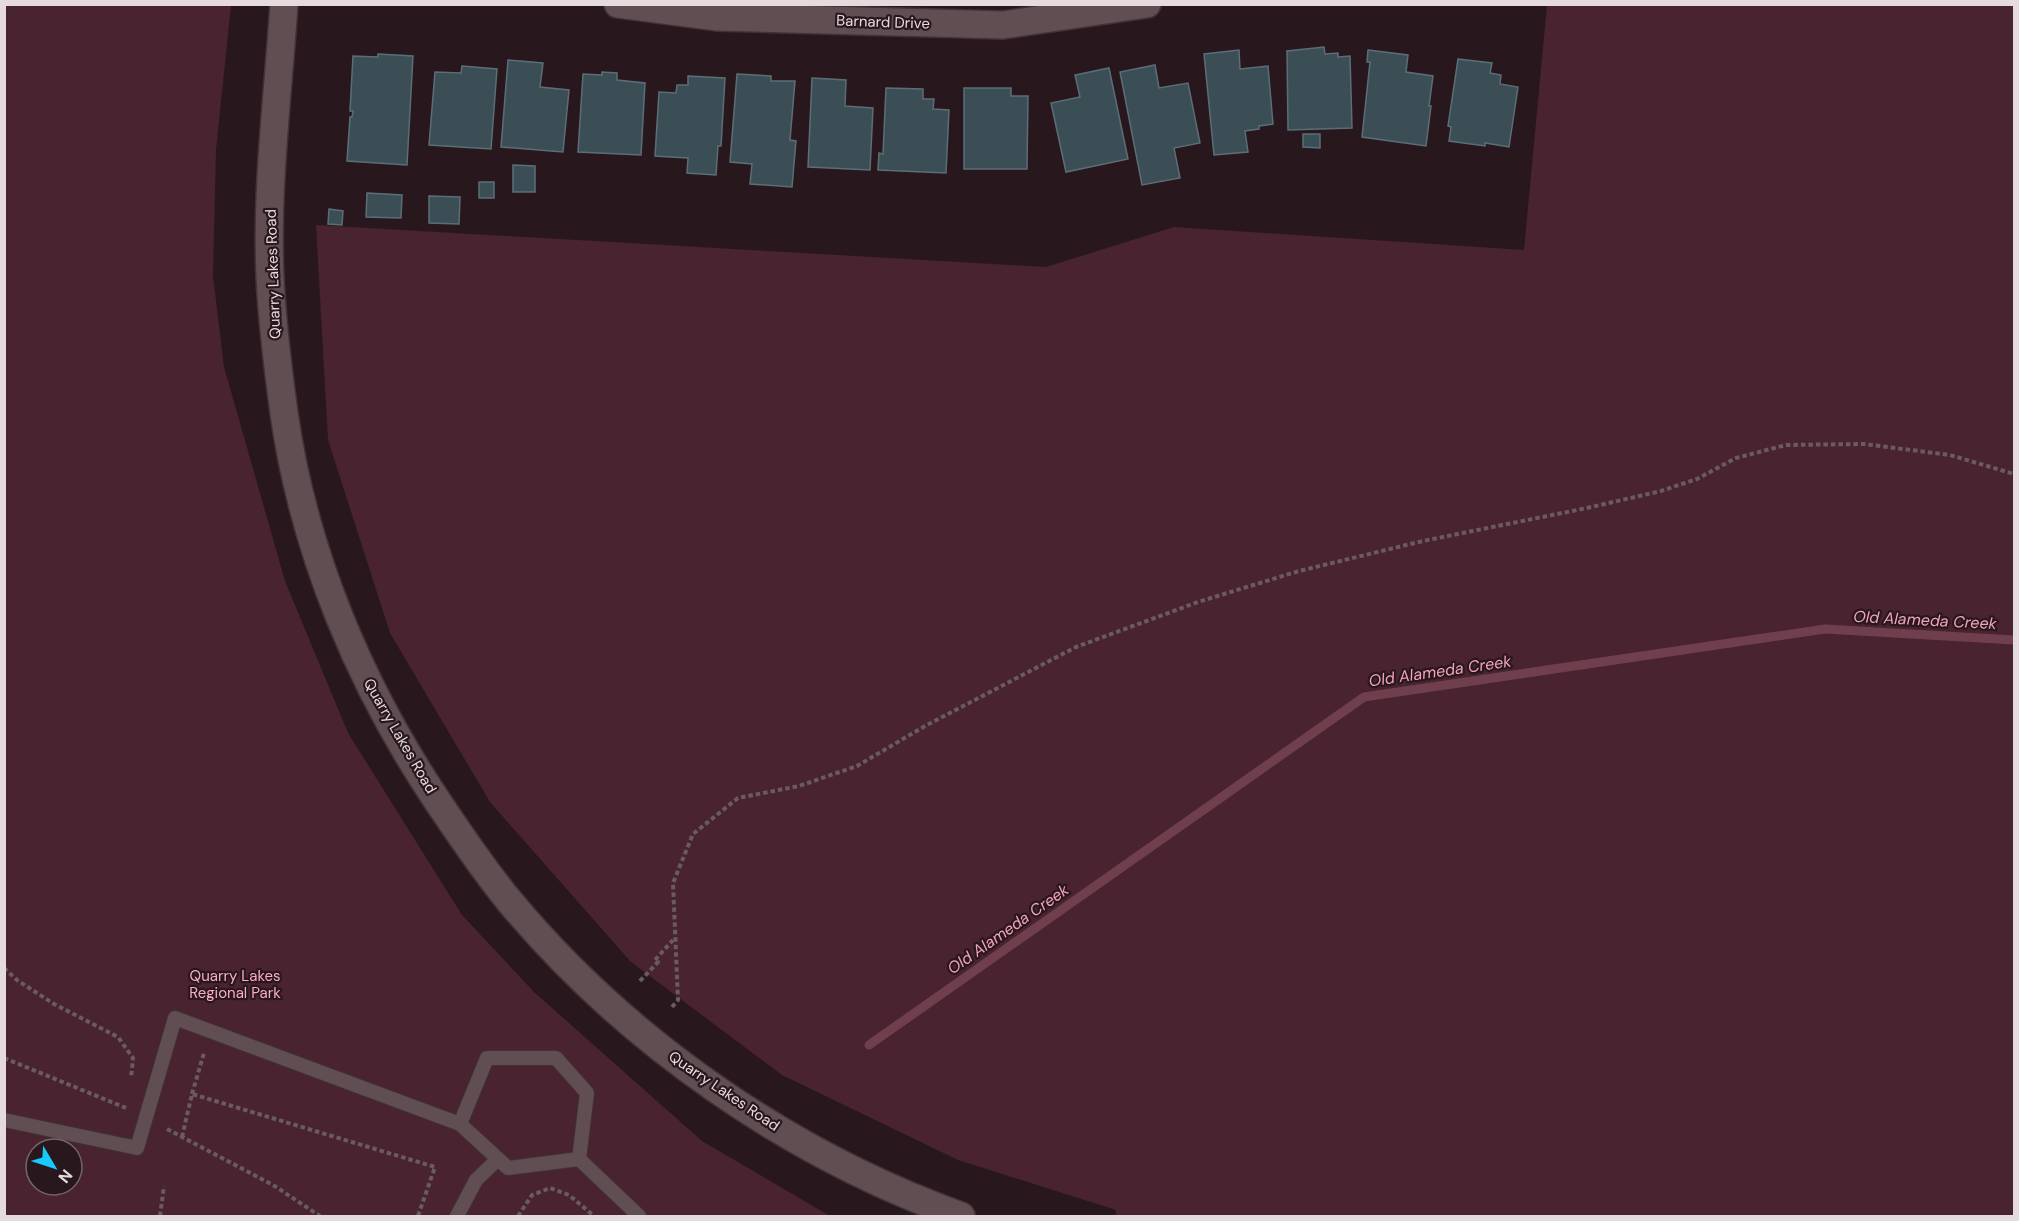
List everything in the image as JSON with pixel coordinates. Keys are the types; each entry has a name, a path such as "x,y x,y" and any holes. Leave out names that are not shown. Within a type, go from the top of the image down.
{"street":[{"name":"Quarry Lakes Road","path":"284,4 270,205 270,277 285,416 296,476 331,596 383,712 413,765 480,865 548,945 624,1018 710,1084 805,1146 913,1198 960,1216"},
{"name":"Barnard Drive","path":"618,4 717,17 1003,25 1147,4"}],"lane":[{"path":"4,1119 137,1148 175,1017 460,1124 508,1168 579,1159"},
{"path":"460,1124 487,1058 556,1058 587,1093 579,1159"},
{"path":"458,1216 476,1180 498,1159"},
{"path":"579,1159 639,1216"}],"path":[{"path":"672,1007 678,1000 673,883 693,834 738,798 799,786 857,766 925,726 1076,647 1198,602 1299,571 1423,541 1661,491 1697,479 1736,458 1786,445 1864,444 1950,455 2014,474"},
{"path":"640,981 658,962 656,960 660,954 674,940"},
{"path":"4,968 17,980 54,1004 118,1037 133,1058 129,1088"},
{"path":"182,1137 211,1029"},
{"path":"192,1094 435,1167 418,1216"},
{"path":"124,1108 126,1098"},
{"path":"160,1216 164,1186"},
{"path":"518,1216 532,1195 550,1188 569,1195 594,1216"}],"green space":[{"name":"Quarry Lakes Regional Park","path":"5,5 231,5 216,150 213,276 224,367 285,581 348,733 462,915 534,992 702,1141 830,1216 5,1216"},
{"path":"1547,5 2014,5 2014,1216 1116,1216 1116,1210 958,1160 782,1075 631,962 490,802 390,633 328,440 316,225 1046,267 1174,227 1524,250"}],"building":[{"path":"1324,47 1325,54 1338,53 1338,57 1350,56 1352,128 1288,130 1287,51"},
{"path":"1239,50 1240,69 1268,66 1273,124 1245,131 1248,152 1214,155 1204,54"},
{"path":"1368,50 1408,55 1406,72 1433,76 1426,146 1362,137 1370,62 1367,62"},
{"path":"378,54 413,56 407,165 347,161 350,117 353,111 350,111 353,56 378,57"},
{"path":"1458,59 1492,63 1490,73 1501,75 1500,84 1518,87 1509,147 1449,141 1451,127 1448,126"},
{"path":"508,60 543,63 540,87 569,90 563,152 501,147"},
{"path":"1155,65 1159,88 1188,83 1200,143 1174,148 1180,178 1142,185 1120,72"},
{"path":"462,66 497,69 491,149 429,145 435,72 461,73"},
{"path":"1109,68 1128,159 1066,172 1051,103 1080,97 1075,75"},
{"path":"602,72 617,73 617,80 645,83 641,155 578,152 583,74 602,75"},
{"path":"737,74 771,76 771,81 795,81 790,140 796,141 792,187 750,184 752,164 730,162"},
{"path":"688,76 725,78 721,146 718,146 716,175 687,173 688,158 655,156 659,92 676,93 677,85 688,85"},
{"path":"812,78 846,80 845,106 873,108 870,170 808,167"},
{"path":"886,88 923,89 923,99 934,99 933,109 949,110 946,173 878,170 879,153 883,154"},
{"path":"964,88 1011,88 1011,96 1028,96 1027,169 964,169"},
{"path":"1303,134 1320,134 1320,148 1303,147"},
{"path":"513,165 535,166 535,192 513,192"},
{"path":"479,182 494,182 494,198 479,198"},
{"path":"367,193 402,195 401,218 366,217"},
{"path":"429,196 460,197 459,224 429,223"},
{"path":"329,209 343,211 342,225 328,224"}],"waterway":[{"name":"Old Alameda Creek","path":"869,1045 1364,697 1825,629 2014,640"}]}
